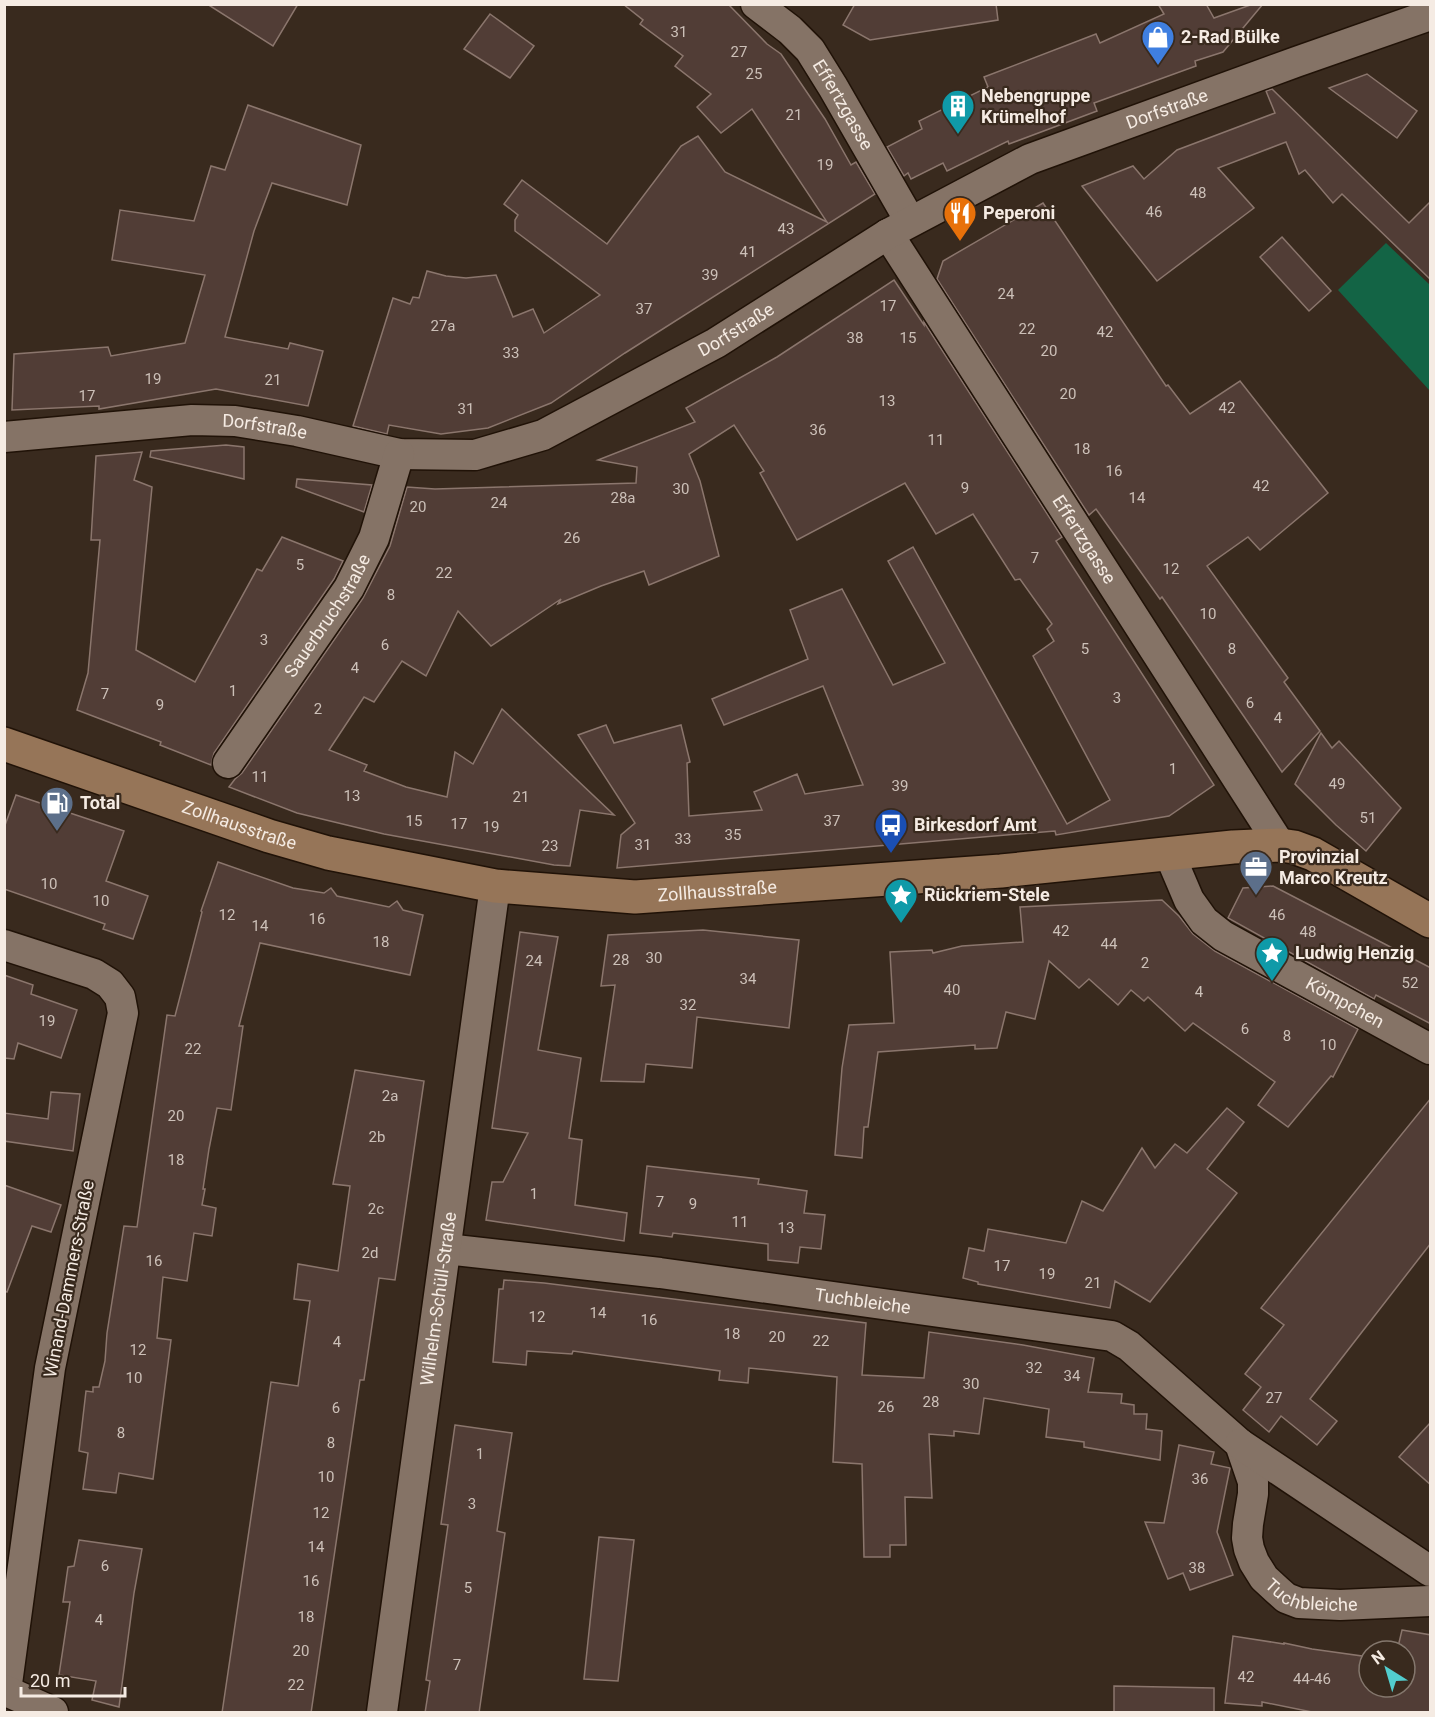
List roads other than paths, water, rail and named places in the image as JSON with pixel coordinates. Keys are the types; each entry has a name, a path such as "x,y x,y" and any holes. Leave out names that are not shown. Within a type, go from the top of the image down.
{"street":[{"name":"Effertzgasse","path":"756,4 790,30 810,50 833,87 899,228 1280,845"},
{"name":"Dorfstraße","path":"4,437 192,420 235,421 297,430 399,454 475,455 543,435 716,343 899,228 1030,159 1431,15"},
{"name":"Sauerbruchstraße","path":"228,763 349,588 374,538 399,454"},
{"name":"Zollhausstraße","path":"4,744 269,836 328,853 495,885 635,897 990,872 1233,847 1280,845 1313,854 1431,921"},
{"name":"Kömpchen","path":"1169,853 1189,900 1204,921 1223,936 1431,1049"},
{"name":"Wilhelm-Schüll-Straße","path":"382,1713 495,885"},
{"name":"Winand-Dammers-Straße","path":"4,945 94,974 110,984 120,996 123,1014 50,1368 5,1691"},
{"name":"Tuchbleiche","path":"446,1249 660,1273 1112,1336 1129,1346 1240,1444 1431,1571"},
{"name":"Tuchbleiche","path":"1240,1444 1253,1482 1247,1538 1250,1549 1254,1562 1264,1578 1282,1594 1299,1603 1340,1605 1431,1601"},
{"path":"5,1691 53,1713"}],"place":[{"name":"2-Rad Bülke","path":"1158,66"},
{"name":"Nebengruppe Krümelhof","path":"958,135"},
{"name":"Peperoni","path":"960,242"},
{"name":"Total","path":"57,832"},
{"name":"Birkesdorf Amt","path":"891,854"},
{"name":"Provinzial Marco Kreutz","path":"1256,896"},
{"name":"Rückriem-Stele","path":"901,924"},
{"name":"Ludwig Henzig","path":"1272,982"}]}
